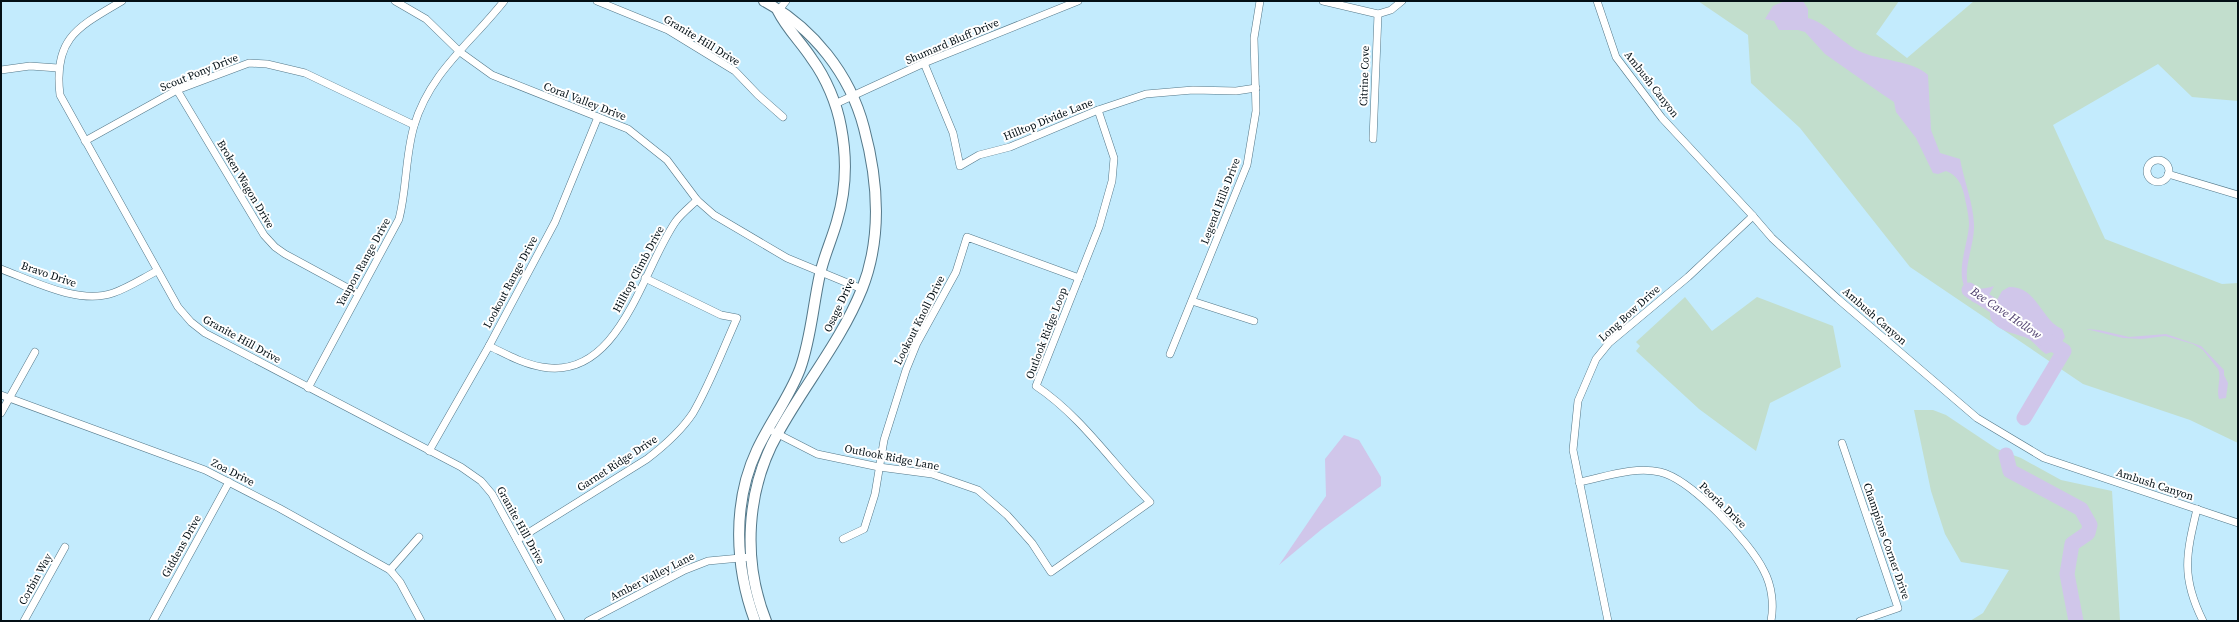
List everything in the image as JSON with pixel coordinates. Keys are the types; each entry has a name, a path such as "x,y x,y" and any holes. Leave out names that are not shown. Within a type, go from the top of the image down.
{"street":[{"name":"Granite Hill Drive","path":"122,1 84,23 68,40 58,68 60,95 178,307 191,322 205,333 461,467 481,481 492,494 561,621"},
{"name":"Coral Valley Drive","path":"395,1 426,19 460,52 492,75 628,129 667,160 697,200 714,215 788,258 862,289"},
{"name":"Yaupon Range Drive","path":"308,388 357,294 399,219 404,198 406,160 414,126 425,97 443,69 460,52 504,1"},
{"name":"Granite Hill Drive","path":"597,1 668,30 735,71 758,95 783,117"},
{"name":"Osage Drive","path":"755,621 747,600 740,557 740,509 744,487 757,449 773,432 840,334 862,289 874,243 876,194 872,156 854,96 821,46 801,25 764,1"},
{"path":"778,11 786,1"},
{"name":"Shumard Bluff Drive","path":"835,104 924,63 1078,1"},
{"name":"Legend Hills Drive","path":"1170,354 1247,165 1256,111 1254,38 1260,1"},
{"path":"1324,1 1378,14 1391,10 1402,1"},
{"name":"Ambush Canyon","path":"1597,1 1616,57 1662,118 1754,216 1772,238 1838,299 1977,418 2044,458 2238,523"},
{"name":"Osage Drive","path":"766,621 757,593 751,557 750,536 756,490 773,432 806,350 820,272 838,220 845,178 841,126 835,104 812,59 784,23 778,11"},
{"name":"Citrine Cove","path":"1373,139 1378,14"},
{"name":"Scout Pony Drive","path":"85,141 177,90 250,63 267,64 305,73 414,126"},
{"name":"Hilltop Divide Lane","path":"924,63 953,133 960,166 979,155 1010,147 1098,110 1146,94 1193,90 1236,90 1256,88"},
{"path":"1,70 30,66 58,68"},
{"name":"Broken Wagon Drive","path":"177,90 264,235 275,247 285,254 357,294"},
{"name":"Outlook Ridge Loop","path":"1051,572 1150,502 1124,475 1098,442 1056,399 1036,386 1099,227 1112,181 1114,158 1098,110"},
{"name":"Lookout Range Drive","path":"429,451 489,346 555,222 598,117"},
{"path":"2168,174 2238,195"},
{"name":"Hilltop Climb Drive","path":"489,346 524,363 544,368 567,368 585,361 600,351 618,328 632,306 645,278 676,221 697,200"},
{"name":"Long Bow Drive","path":"1608,621 1573,450 1578,402 1596,359 1624,329 1688,277 1754,216"},
{"name":"Lookout Knoll Drive","path":"843,539 864,530 875,494 889,419 906,370 917,343 956,272 966,237 1079,278"},
{"name":"Bravo Drive","path":"1,269 70,293 99,297 114,293 157,271"},
{"name":"Garnet Ridge Drive","path":"517,540 647,459 667,443 692,414 737,318 721,315 645,278"},
{"path":"1192,301 1254,321"},
{"path":"1,413 34,352"},
{"name":"Zoa Drive","path":"1,395 205,470 361,552 390,570 400,582 421,621"},
{"name":"Outlook Ridge Lane","path":"773,432 817,454 879,467 932,474 978,490 1007,515 1032,543 1051,572"},
{"name":"Champions Corner Drive","path":"1842,443 1898,608 1860,621"},
{"name":"Peoria Drive","path":"1579,482 1638,470 1661,472 1687,486 1727,522 1747,545 1764,571 1770,590 1773,609 1772,621"},
{"name":"Giddens Drive","path":"153,621 229,482"},
{"path":"2197,509 2189,542 2187,574 2195,606 2203,621"},
{"path":"390,570 419,537"},
{"name":"Corbin Way","path":"24,621 65,547"},
{"name":"Amber Valley Lane","path":"588,621 685,570 708,561 751,557"}],"green space":[{"path":"1698,1 1899,1 1876,34 1907,58 1974,1 2238,1 2238,101 2192,97 2158,64 2053,125 2105,239 2222,284 2238,283 2238,443 2190,420 2083,384 1910,267 1800,128 1751,83 1748,35"},
{"path":"1685,297 1712,331 1757,297 1833,326 1841,367 1770,403 1756,451 1699,409 1636,351 1640,346 1636,342"},
{"path":"1914,410 1933,410 1946,415 1997,449 2021,458 2061,480 2112,491 2120,621 1970,621 1983,613 2009,570 1961,562 1945,534 1931,491"}],"water":[{"path":"1785,1 1803,1 1808,9 1808,18 1821,24 1859,51 1876,57 1913,66 1928,75 1931,130 1940,153 1960,159 1972,208 1974,232 1967,271 1968,286 1978,289 1994,286 1983,305 1973,302 1963,294 1965,288 1962,265 1969,221 1964,194 1958,180 1946,171 1938,174 1933,173 1916,138 1896,112 1894,102 1825,54 1805,32 1798,30 1779,30 1774,21 1765,19 1773,6"},
{"path":"2009,287 2018,288 2033,297 2055,325 2062,329 2065,337 2057,350 2046,354 2029,339 2005,331 1994,324 1990,313 2002,291"},
{"path":"2086,329 2099,330 2129,337 2166,334 2201,346 2224,370 2224,375 2228,383 2226,398 2219,399 2218,369 2203,350 2193,344 2165,336 2142,339 2123,338"},
{"path":"1344,435 1359,440 1381,477 1381,486 1322,529 1279,565 1326,496 1325,459"}],"waterway":[{"name":"Bee Cave Hollow","path":"1969,290 2011,317"},
{"name":"Bee Cave Hollow","path":"2024,418 2064,351 2043,338"},
{"name":"Bee Cave Hollow","path":"2006,455 2010,471 2081,509 2090,525 2088,533 2072,544 2067,574 2076,621"}]}
